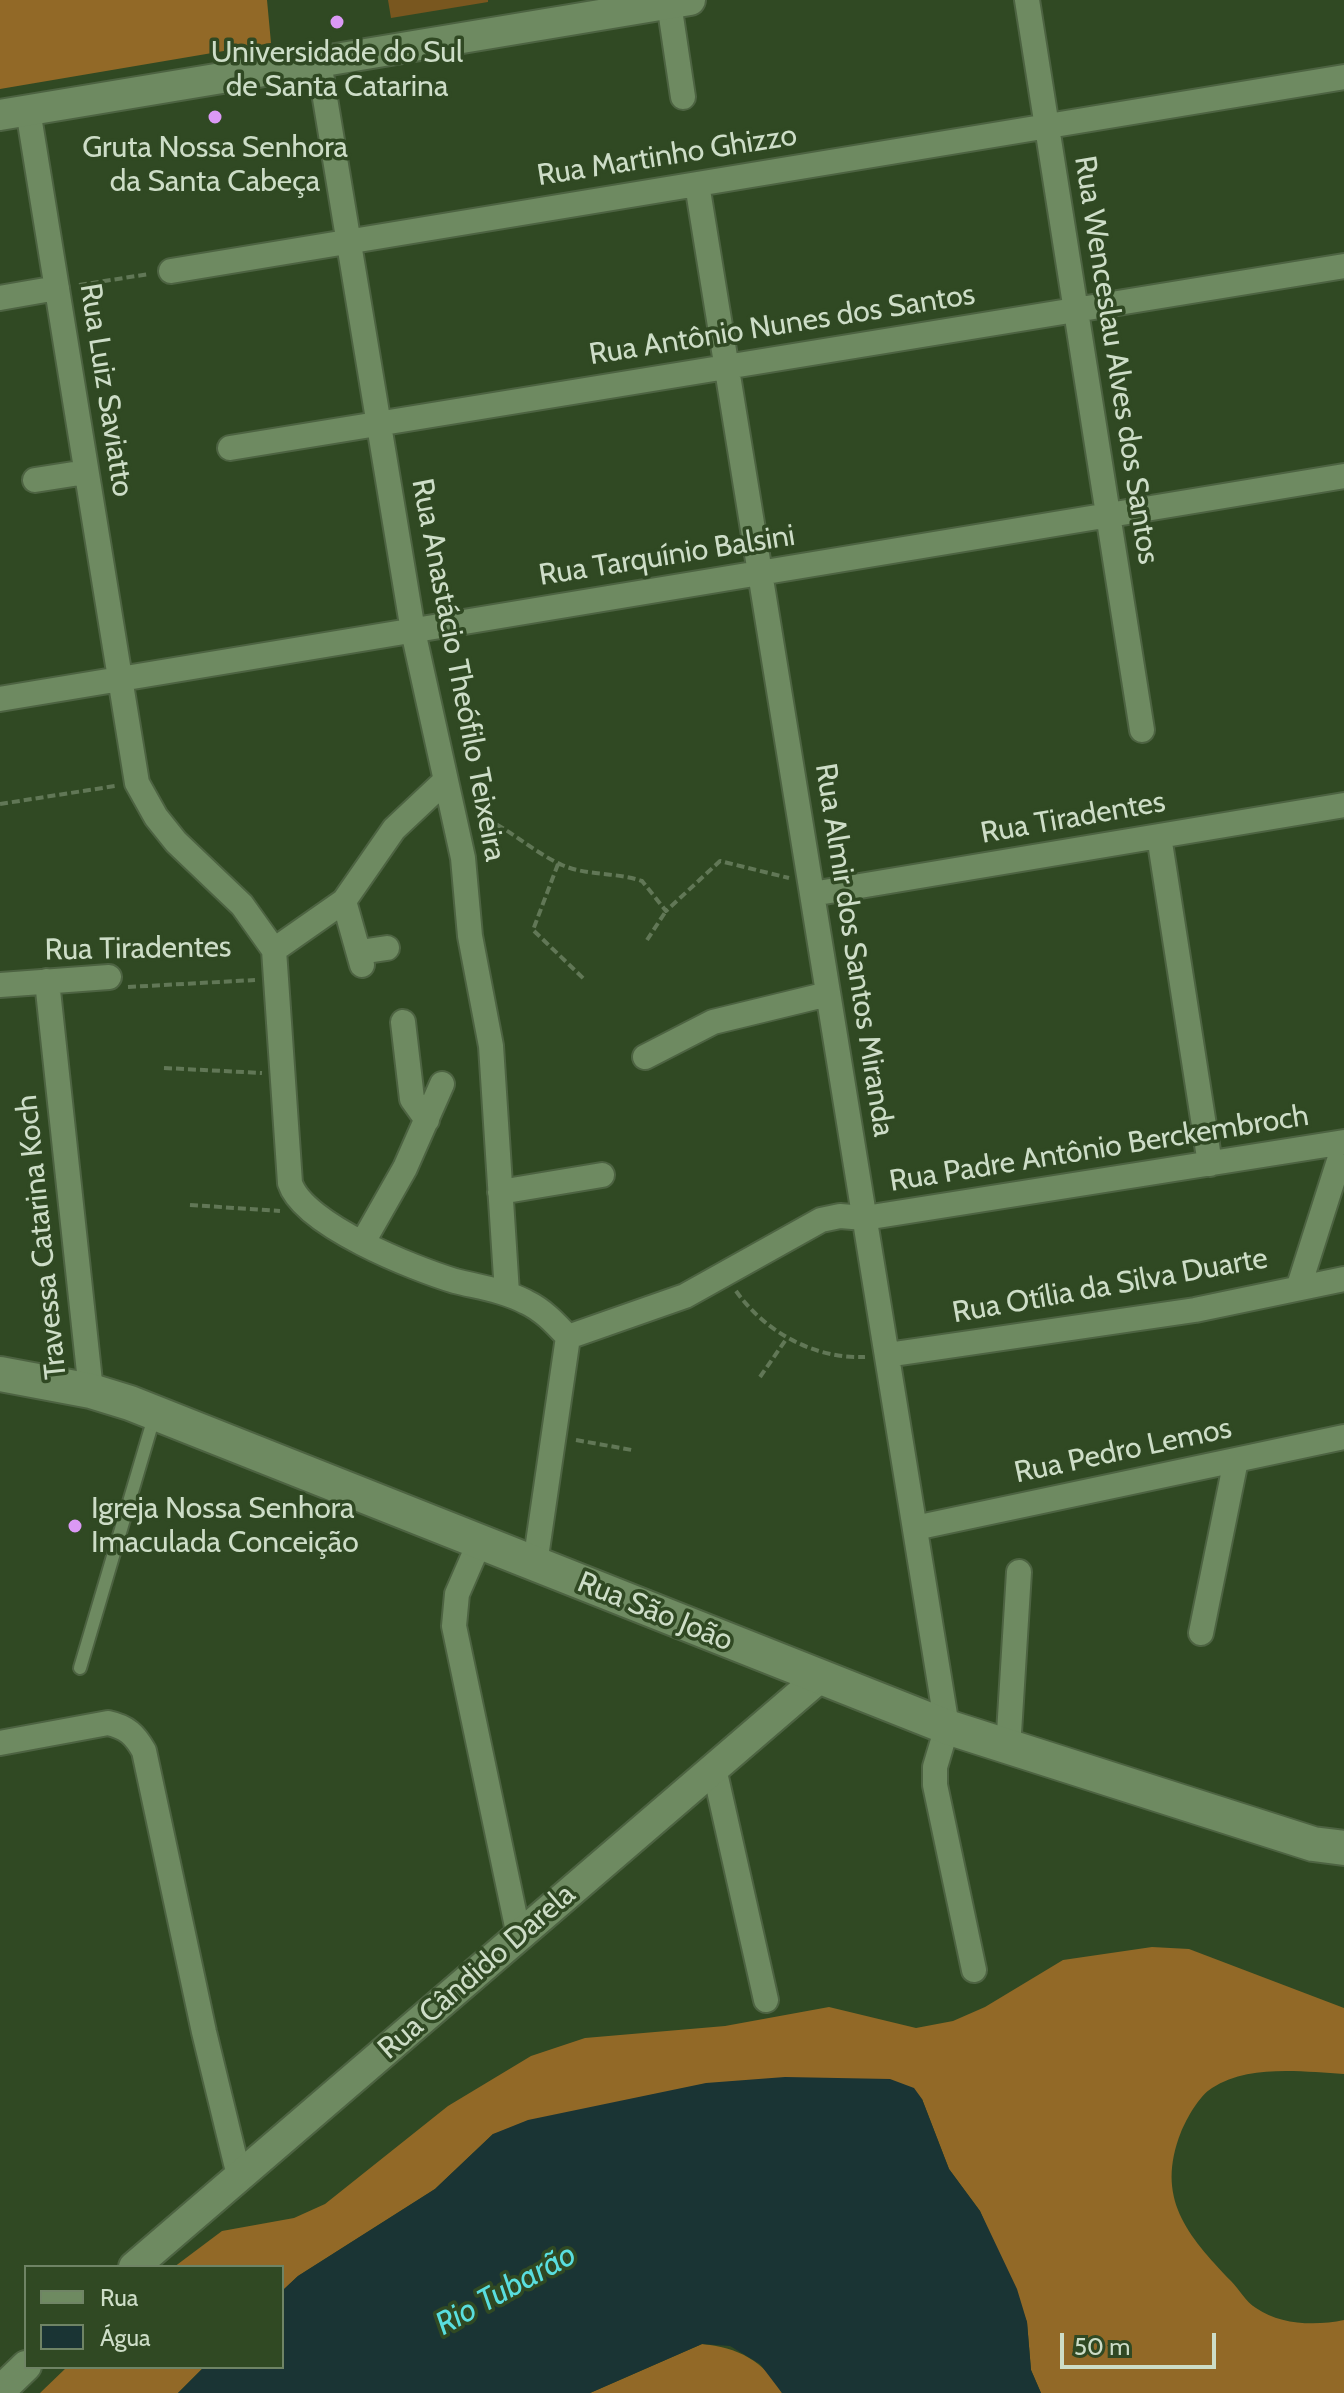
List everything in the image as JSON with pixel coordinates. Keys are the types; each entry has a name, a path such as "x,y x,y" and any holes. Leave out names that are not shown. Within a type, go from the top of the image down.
{"main road":[{"name":"Rua São João","path":"0,1374 91,1391 155,1412 947,1727 1008,1749 1328,1846 1344,1865"}],"street":[{"name":"Rua Wenceslau Alves dos Santos","path":"1027,0 1142,730"},
{"path":"14,112 679,2 683,97"},
{"name":"Rua Anastácio Theófilo Teixeira","path":"319,62 413,631 463,858 470,936 491,1046 507,1293"},
{"name":"Rua Martinho Ghizzo","path":"171,271 1344,77"},
{"name":"Rua Luiz Saviatto","path":"14,112 57,288 137,783"},
{"name":"Rua Almir dos Santos Miranda","path":"697,184 947,1727"},
{"name":"Rua Antônio Nunes dos Santos","path":"230,448 1344,266"},
{"path":"0,298 57,288"},
{"path":"35,480 86,472"},
{"name":"Rua Tarquínio Balsini","path":"0,699 1344,476"},
{"path":"137,783 150,808 176,842 242,905 274,950 290,1183 298,1200 363,1242 431,1273 507,1293 549,1317 568,1337 535,1564"},
{"name":"Rua Tiradentes","path":"274,950 344,901 394,829 448,793"},
{"name":"Rua Tiradentes","path":"812,889 1344,805"},
{"path":"1159,836 1210,1164"},
{"path":"344,901 361,958 387,948"},
{"name":"Rua Tiradentes","path":"0,985 109,977"},
{"name":"Travessa Catarina Koch","path":"47,981 91,1391"},
{"path":"645,1057 713,1022 828,994"},
{"path":"403,1022 412,1099 427,1120"},
{"path":"363,1242 405,1168 442,1084"},
{"path":"1299,1286 1344,1144"},
{"name":"Rua Padre Antônio Berckembroch","path":"568,1337 648,1312 725,1276 821,1220 840,1216 865,1218 1344,1144"},
{"path":"500,1192 602,1175"},
{"name":"Rua Otília da Silva Duarte","path":"887,1355 1195,1310 1344,1279"},
{"name":"Rua Pedro Lemos","path":"915,1528 1344,1437"},
{"path":"1201,1633 1236,1460"},
{"path":"480,1541 457,1594 454,1626 519,1936"},
{"path":"1008,1749 1019,1572"},
{"name":"Rua Cândido Darela","path":"136,2265 819,1678"},
{"path":"0,1743 108,1723 122,1726 136,1736 144,1751 204,2032 239,2176"},
{"path":"947,1727 935,1767 935,1785 974,1970"},
{"path":"714,1768 766,2000"},
{"path":"0,2391 24,2368"}],"lane":[{"path":"80,1668 155,1412"}],"path":[{"path":"57,288 171,271"},
{"path":"0,804 137,783"},
{"path":"448,793 509,829 558,864 580,871 642,881 666,911"},
{"path":"647,940 666,911 720,861 812,889"},
{"path":"558,864 533,930 584,979"},
{"name":"Rua Tiradentes","path":"109,977 119,987 277,979"},
{"path":"164,1068 283,1074"},
{"path":"190,1205 286,1212 298,1200"},
{"path":"725,1276 742,1300 787,1338 840,1357 887,1355"},
{"path":"760,1377 787,1338"},
{"path":"554,1436 632,1450"}],"shaded area":[{"path":"0,0 267,0 271,43 0,89"},
{"path":"388,0 488,0 488,2 391,18"},
{"path":"1152,1947 1189,1949 1344,2008 1344,2074 1260,2072 1227,2080 1212,2088 1198,2102 1181,2132 1172,2177 1174,2196 1189,2231 1252,2305 1287,2321 1322,2323 1344,2320 1344,2393 1041,2393 1031,2370 1027,2322 980,2211 949,2169 922,2099 493,2134 435,2189 298,2276 284,2289 284,2265 177,2265 222,2231 294,2218 325,2204 448,2106 531,2056 585,2038 725,2026 829,2007 916,2028 953,2021 985,2007 1063,1960"},
{"path":"702,2344 727,2348 749,2358 767,2372 782,2393 590,2393"},
{"path":"65,2369 202,2369 178,2393 40,2393"}],"water":[{"name":"Rio Tubarão","path":"785,2077 890,2079 914,2088 922,2099 949,2169 980,2211 1017,2289 1027,2322 1031,2370 1041,2393 782,2393 760,2364 730,2346 702,2344 590,2393 178,2393 202,2369 284,2369 284,2289 298,2276 435,2189 493,2134 528,2120 706,2083"}],"place":[{"name":"Universidade do Sul de Santa Catarina","path":"337,22"},
{"name":"Gruta Nossa Senhora da Santa Cabeça","path":"215,117"},
{"name":"Igreja Nossa Senhora Imaculada Conceição","path":"75,1526"}]}
